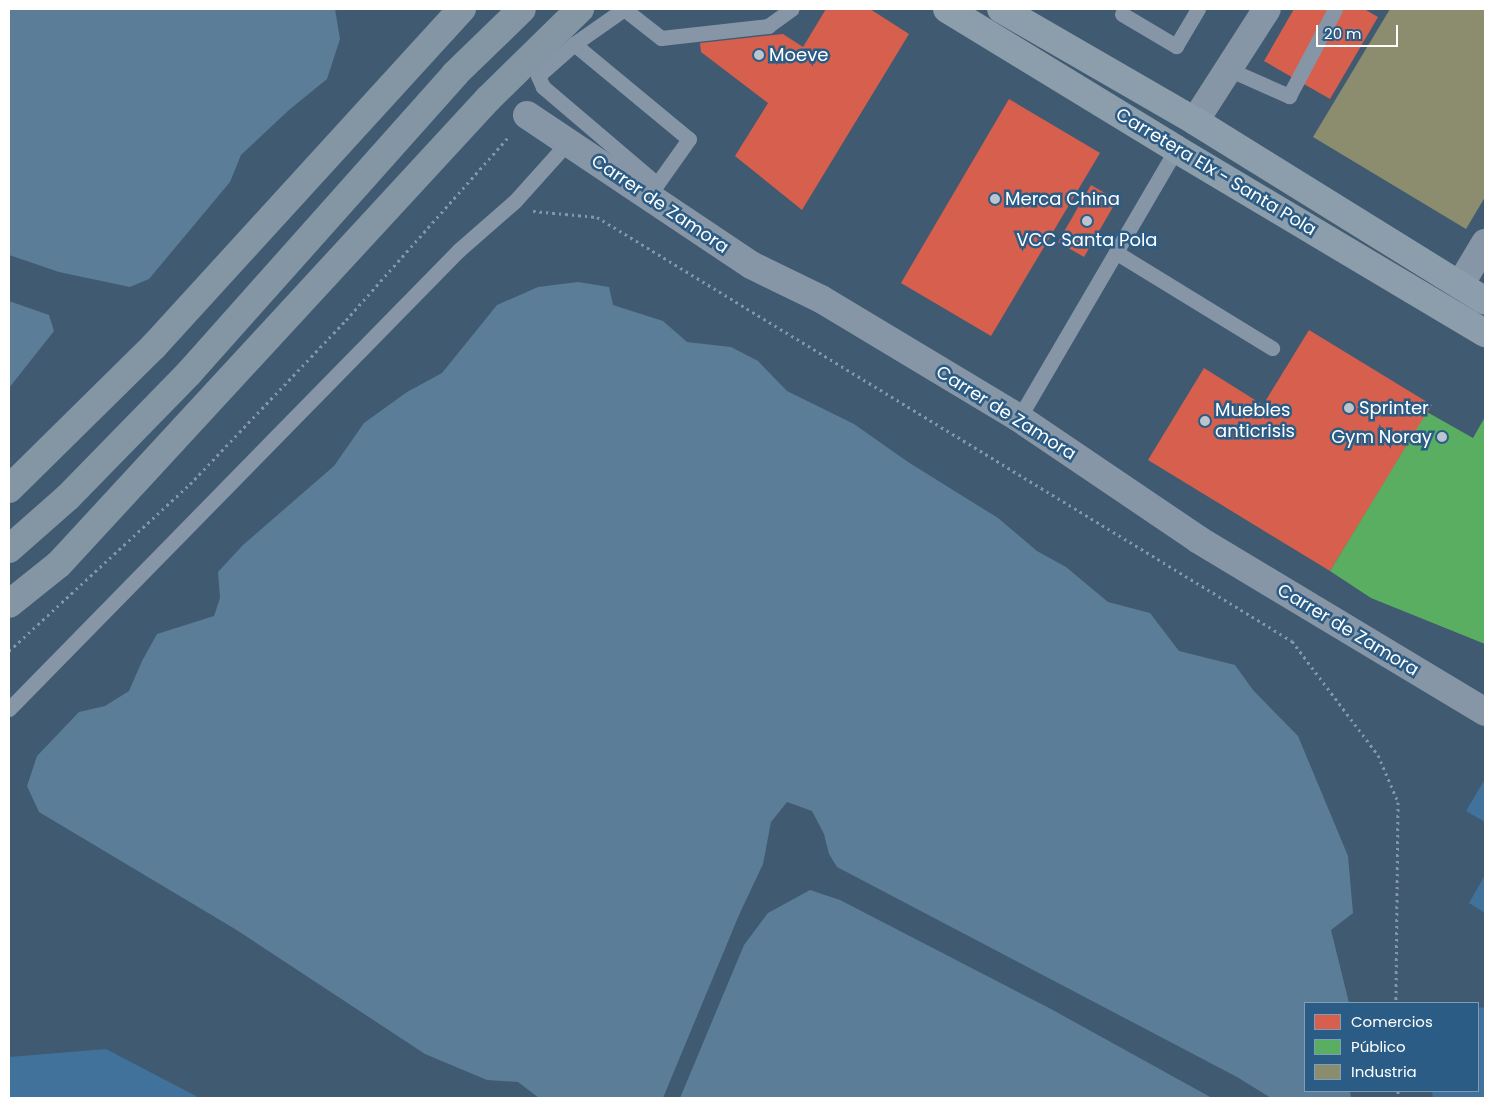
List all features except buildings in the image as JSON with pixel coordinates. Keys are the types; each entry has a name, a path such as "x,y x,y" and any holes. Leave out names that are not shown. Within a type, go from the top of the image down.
{"highway":[{"path":"9,489 154,346 462,9"},
{"path":"9,549 68,497 189,373 455,74 522,9"},
{"path":"9,604 59,564 488,98 580,9"}],"main road":[{"name":"Carretera Elx - Santa Pola","path":"947,9 1176,149 1485,333"},
{"name":"Carretera Elx - Santa Pola","path":"1001,9 1195,121 1485,300"}],"street":[{"path":"1195,121 1267,9"},
{"name":"Carrer de Zamora","path":"527,115 751,265 821,299 1019,418 1199,540 1485,712"},
{"path":"1460,285 1485,243"}],"lane":[{"path":"538,76 574,44 624,9 661,38 768,26 791,9"},
{"path":"766,9 768,26"},
{"path":"1122,14 1176,46 1198,9"},
{"path":"1228,69 1288,96 1335,9"},
{"path":"540,48 538,76 543,87 657,184 689,139 574,44"},
{"path":"9,709 459,250 515,201 568,142"},
{"path":"1019,418 1176,149"},
{"path":"1117,253 1272,348"}],"path":[{"path":"9,651 190,484 346,320 463,190 527,115"},
{"path":"515,201 535,212 597,217 1292,641 1378,755 1398,802 1396,1002"}],"shaded area":[{"path":"9,9 335,9 340,39 327,79 289,110 241,155 230,182 149,279 130,287 59,272 9,255"},
{"path":"578,282 609,287 613,305 663,321 687,342 731,347 758,361 787,391 854,424 908,462 998,518 1037,551 1066,567 1108,602 1150,613 1179,651 1235,665 1253,690 1298,736 1348,856 1353,913 1331,930 1349,1002 1304,1002 1304,1092 1350,1092 1351,1098 1271,1098 1237,1077 837,867 829,854 824,834 812,811 787,802 771,822 763,864 739,915 663,1098 539,1098 518,1082 487,1080 425,1054 235,929 39,812 27,786 37,756 79,712 105,706 129,691 142,661 157,634 214,616 220,598 218,572 243,545 334,466 364,423 407,392 442,373 497,305 538,287"},
{"path":"9,301 49,315 54,331 9,388"},
{"path":"1485,779 1485,822 1466,811"},
{"path":"1485,875 1485,913 1469,903"},
{"path":"810,890 840,900 1051,1009 1212,1098 680,1098 744,945 768,913"},
{"path":"1485,1007 1485,1098 1433,1098 1432,1092 1479,1092 1479,1008"},
{"path":"106,1049 196,1096 196,1098 9,1098 9,1057"}],"place":[{"name":"Moeve","path":"759,55"},
{"name":"Merca China","path":"995,199"},
{"name":"VCC Santa Pola","path":"1087,221"},
{"name":"Sprinter","path":"1349,408"},
{"name":"Muebles anticrisis","path":"1205,421"},
{"name":"Gym Noray","path":"1442,437"}]}
